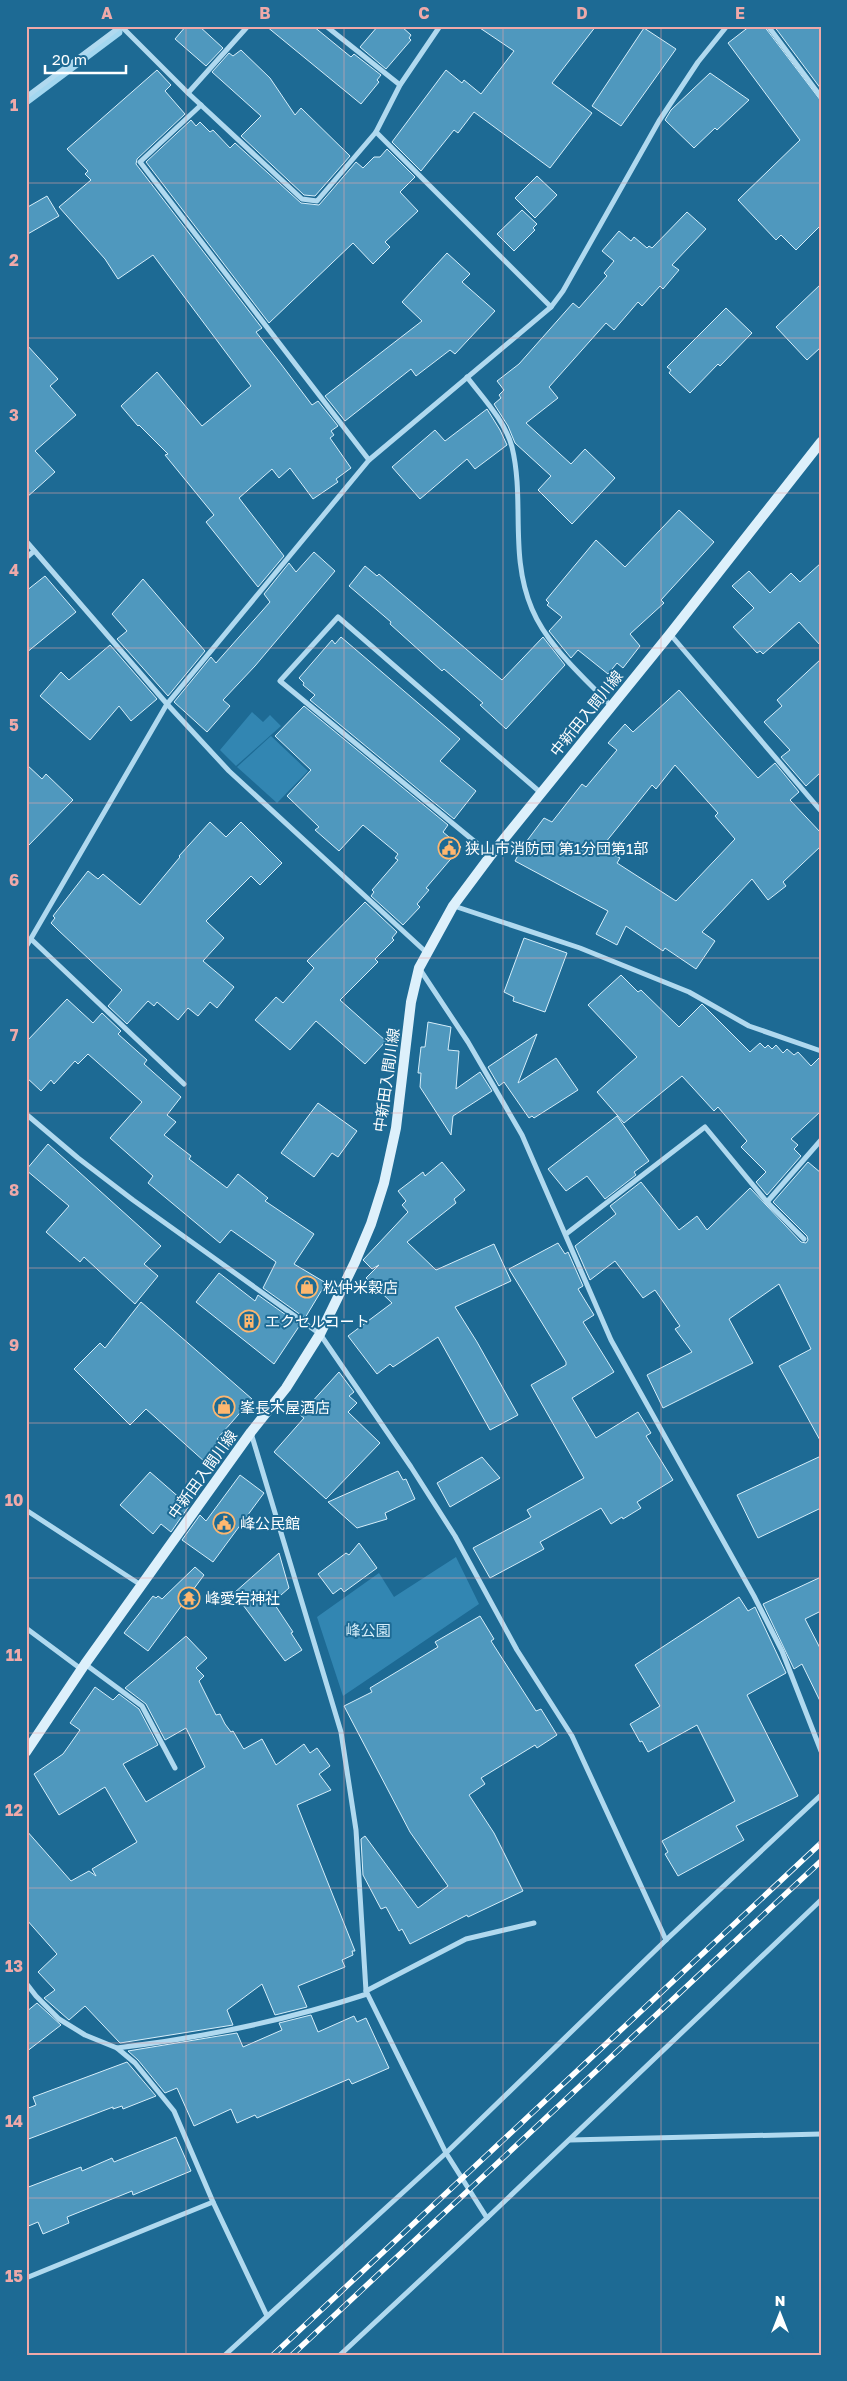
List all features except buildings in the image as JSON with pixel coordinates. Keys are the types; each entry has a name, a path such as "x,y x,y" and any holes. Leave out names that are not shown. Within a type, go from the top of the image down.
{"main road":[{"name":"中新田入間川線","path":"26,1752 83,1666 251,1432 286,1388 320,1334 355,1262 384,1183 396,1128 412,1002 419,968 453,906 491,855 670,634 821,442"}],"street":[{"path":"26,97 121,26 188,93 302,199 317,201 376,132 400,85 440,26"},
{"path":"188,93 248,26"},
{"path":"326,26 400,85"},
{"path":"26,947 166,704 369,460 551,307 564,291 659,121 698,62 728,26"},
{"path":"768,26 821,97"},
{"path":"201,105 140,162 369,460"},
{"path":"376,132 551,307"},
{"path":"467,377 504,428 512,447 517,487 517,535 520,569 532,610 554,646 611,706"},
{"path":"26,541 166,704 229,771 427,954"},
{"path":"26,558 34,551"},
{"path":"491,855 280,681 338,617 541,794"},
{"path":"670,634 821,811"},
{"path":"453,906 580,948 689,992 749,1026 821,1051"},
{"path":"31,938 184,1084"},
{"path":"419,968 468,1042 522,1135 611,1340 754,1596 782,1651 821,1751"},
{"path":"26,1114 78,1158 125,1194 320,1334 411,1467 455,1536 517,1650 572,1736 666,1940"},
{"path":"566,1234 705,1127 767,1202 804,1239"},
{"path":"767,1202 821,1140"},
{"path":"251,1432 341,1732 356,1830 367,1993 446,2153 488,2218"},
{"path":"26,1510 142,1585"},
{"path":"26,1628 142,1706 175,1768"},
{"path":"225,2355 446,2153 666,1940 821,1795"},
{"path":"340,2355 488,2218 821,1900"},
{"path":"117,2048 151,2044 313,2012 367,1993 466,1939 534,1923"},
{"path":"26,1982 36,1996 59,2019 85,2035 117,2048 135,2062 174,2111 213,2202 267,2316"},
{"path":"570,2140 759,2137 821,2134"},
{"path":"26,2278 213,2202"}],"green space":[{"path":"252,712 263,722 270,715 281,726 236,766 220,750"},
{"path":"271,736 308,771 277,803 237,767"},
{"name":"峰公園","path":"456,1557 479,1604 343,1696 317,1617 379,1573 394,1597"}],"waterway":[{"path":"26,101 118,32"}],"railway":[{"path":"273,2355 821,1843"},
{"path":"292,2355 821,1861"}],"place":[{"name":"狭山市消防団 第1分団第1部","path":"449,848"},
{"name":"松仲米穀店","path":"307,1287"},
{"name":"エクセルコート","path":"249,1321"},
{"name":"峯長木屋酒店","path":"224,1407"},
{"name":"峰公民館","path":"224,1523"},
{"name":"峰愛宕神社","path":"189,1598"}]}
